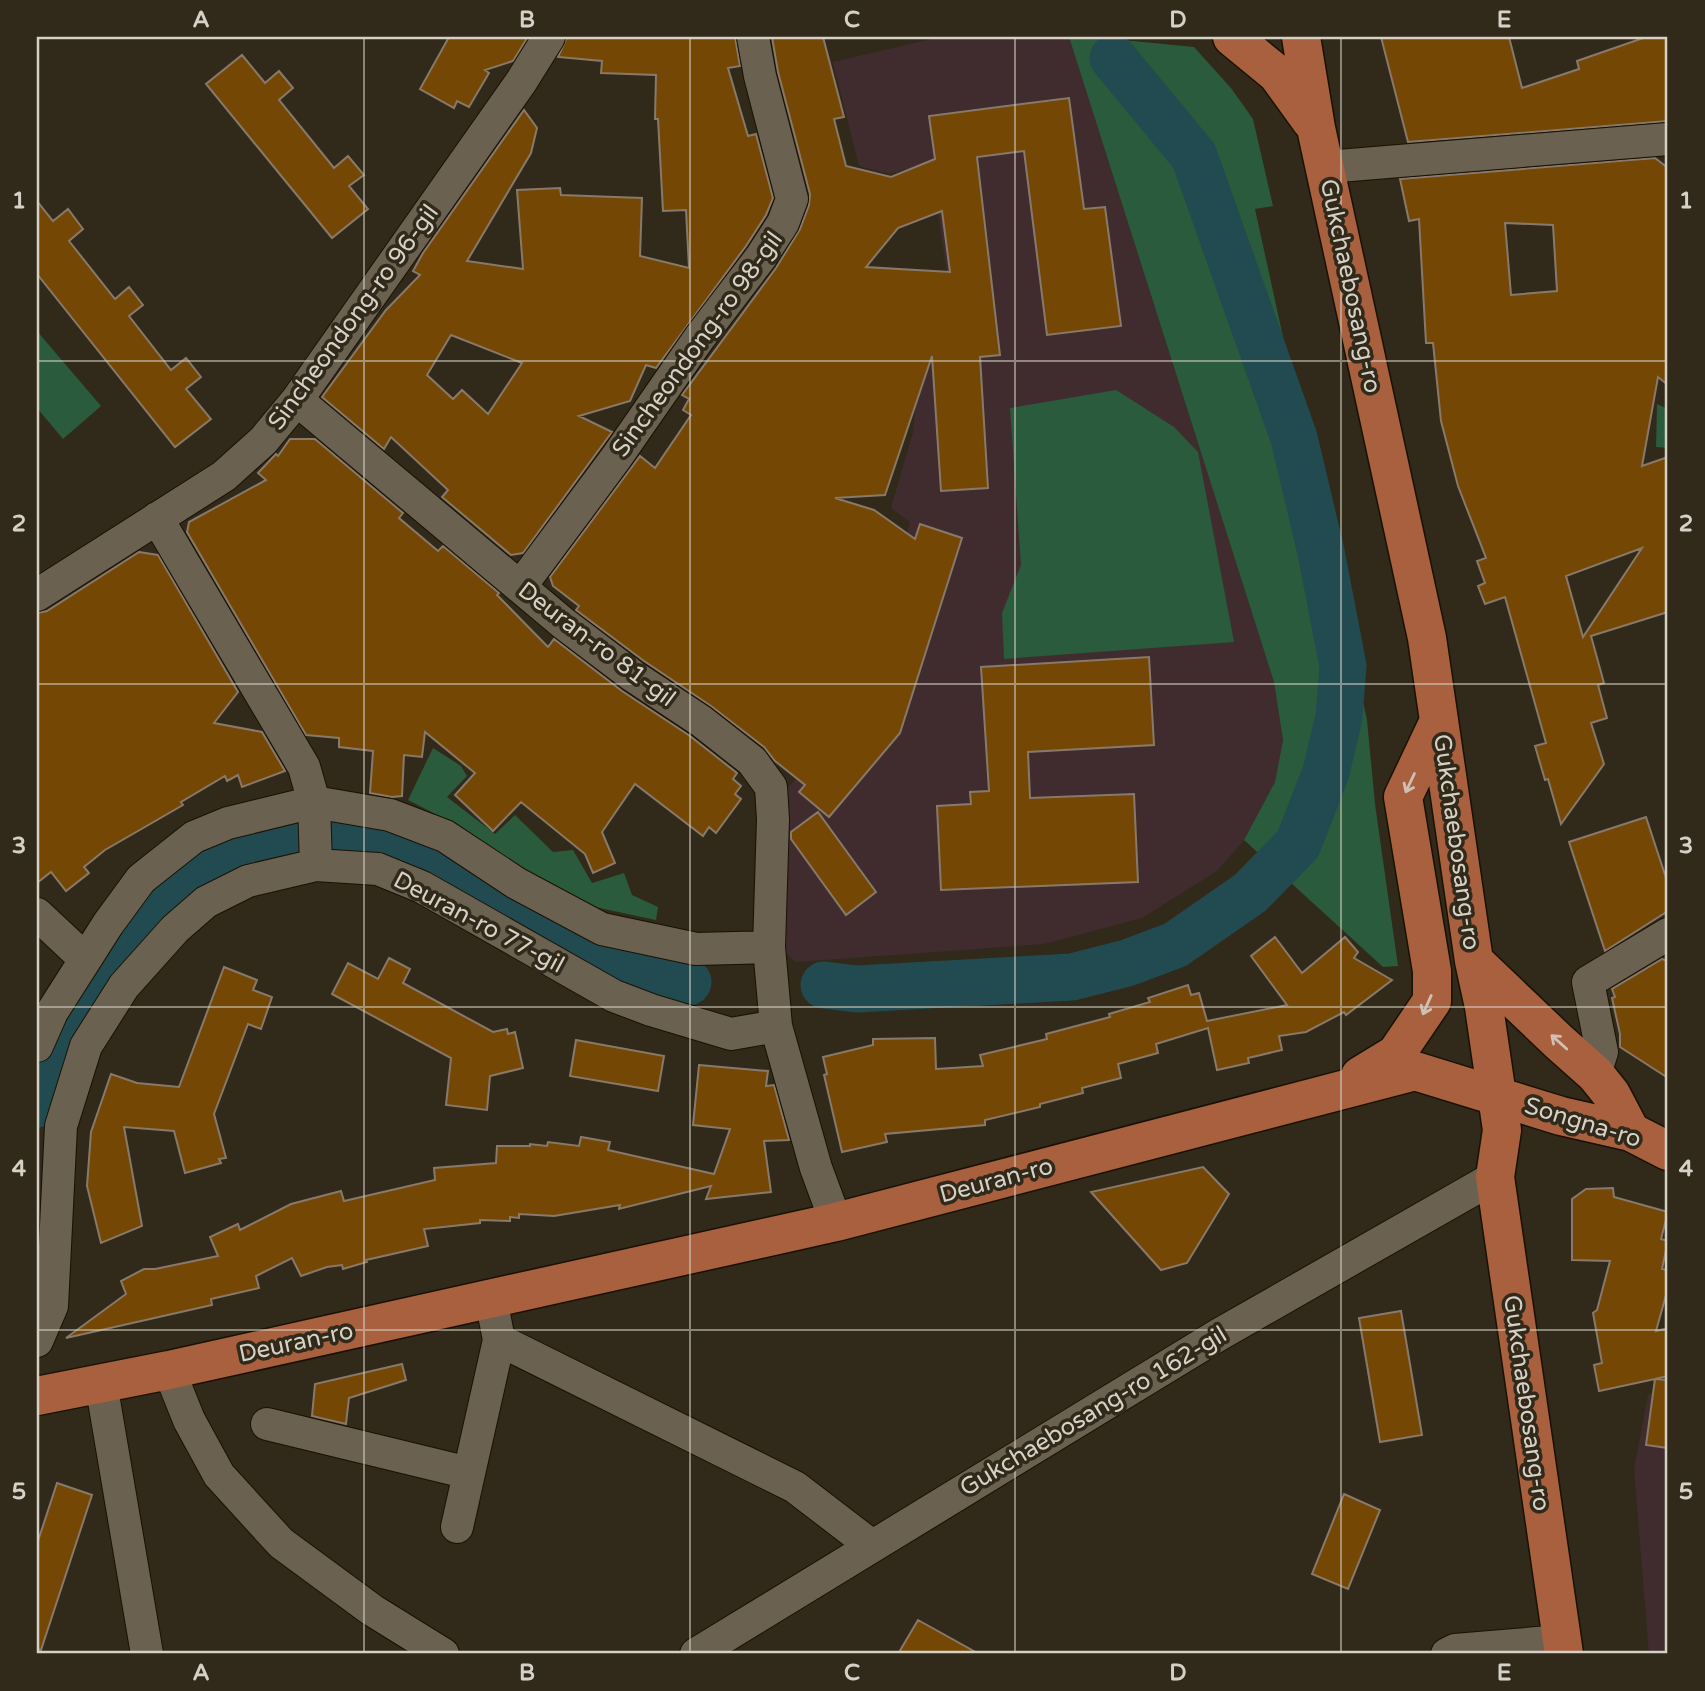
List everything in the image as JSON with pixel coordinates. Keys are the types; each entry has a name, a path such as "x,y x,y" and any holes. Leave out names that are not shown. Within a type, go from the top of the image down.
{"main road":[{"path":"1232,37 1277,74 1316,128"},
{"name":"Gukchaebosang-ro","path":"1301,37 1316,128 1427,638 1474,961 1503,1130 1495,1177 1562,1648"},
{"path":"1335,1091 1396,1054 1432,1001 1432,971 1403,797 1439,721"},
{"path":"1474,961 1595,1074 1611,1094 1631,1132"},
{"name":"Deuran-ro","path":"37,1395 169,1370 836,1222 1415,1071 1497,1096"},
{"name":"Songna-ro","path":"1497,1096 1561,1116 1631,1132 1668,1151"}],"street":[{"name":"Sincheondong-ro 96-gil","path":"37,595 224,475 263,441 297,400 521,82 549,37"},
{"name":"Sincheondong-ro 98-gil","path":"520,587 616,458 783,223 792,199 760,76 753,37"},
{"path":"1326,167 1668,139"},
{"name":"Deuran-ro 81-gil","path":"297,400 520,587 633,676 701,721 752,761 771,787 773,819 769,947 778,1032"},
{"path":"157,518 304,767 314,802 316,864"},
{"path":"37,1046 52,1012 141,878 194,837 228,823 314,802 390,815 444,836 516,883 602,929 696,949 769,947"},
{"name":"Deuran-ro 77-gil","path":"37,1341 44,1307 61,1126 86,1046 124,986 175,929 206,902 248,881 316,864 378,869 422,887 614,996 731,1034 778,1032"},
{"path":"37,915 85,960"},
{"path":"1595,1074 1602,1052 1588,982 1668,934"},
{"path":"778,1032 816,1168 836,1222"},
{"name":"Gukchaebosang-ro 162-gil","path":"695,1654 1220,1334 1495,1177"},
{"path":"457,1527 499,1340 491,1299"},
{"path":"499,1340 795,1487 872,1546"},
{"path":"169,1370 189,1420 219,1475 281,1543 372,1610 443,1654"},
{"path":"101,1383 147,1654"},
{"path":"267,1424 469,1473"},
{"path":"1447,1654 1455,1650 1562,1648"}],"shaded area":[{"path":"940,37 1069,37 1274,682 1283,740 1275,782 1244,840 1217,871 1142,918 1044,944 796,962 780,949 778,799 850,717 910,522 891,508 913,432 919,360 955,359 947,273 930,162 890,174 859,166 833,62"},
{"path":"1668,1383 1668,1654 1649,1654 1634,1469 1648,1395"}],"green space":[{"path":"1069,37 1194,47 1231,88 1253,119 1273,206 1255,209 1367,720 1375,804 1398,966 1383,967 1244,840 1275,782 1283,740 1274,682"},
{"path":"37,331 101,406 63,439 37,408"},
{"path":"1116,390 1174,427 1198,452 1234,642 1004,659 1002,613 1021,565 1010,408"},
{"path":"1657,404 1668,409 1668,448 1656,447"},
{"path":"433,748 461,766 467,776 447,797 495,834 515,815 553,852 573,850 592,883 624,873 632,895 658,907 656,920 571,902 445,819 408,800"}],"building":[{"path":"449,37 528,37 513,61 485,70 489,73 469,107 457,101 454,108 420,89"},
{"path":"567,37 735,37 740,66 728,68 748,136 756,134 773,198 766,215 746,246 656,368 646,365 630,401 579,416 612,432 523,553 511,555 442,497 448,490 391,437 384,449 322,397 386,310 420,275 413,271 423,253 524,110 537,128 531,153 467,261 523,269 517,190 560,188 561,195 642,198 640,256 689,268 686,210 663,211 658,119 655,119 656,75 601,73 602,61 558,57","holes":["451,335 522,363 488,414 462,390 453,399 427,375"]},
{"path":"772,37 823,37 844,117 834,119 846,166 891,177 935,159 929,116 1069,98 1084,209 1105,207 1121,326 1047,335 1024,151 977,157 1000,355 980,357 988,488 941,491 932,356 885,495 835,498 874,510 915,539 920,524 962,538 900,733 829,817 799,792 805,785 775,761 764,747 576,610 579,606 553,586 550,577 640,456 655,468 691,415 683,410 689,399 682,395 776,268 800,229 810,194 778,72","holes":["942,211 950,272 866,267 898,228"]},
{"path":"1381,37 1509,37 1522,88 1579,69 1577,61 1646,37 1668,37 1668,121 1408,142"},
{"path":"242,55 265,83 279,71 293,88 279,100 334,168 348,156 364,175 349,186 368,209 332,238 206,84"},
{"path":"1655,158 1668,168 1668,385 1658,377 1642,466 1668,457 1668,612 1591,636 1604,683 1598,685 1607,718 1591,723 1604,764 1561,824 1535,746 1546,743 1505,597 1485,604 1478,586 1485,583 1477,561 1486,558 1458,486 1441,421 1433,343 1426,343 1419,219 1409,221 1400,179","holes":["1505,223 1553,225 1557,291 1511,295","1642,548 1583,637 1566,576"]},
{"path":"37,201 53,221 68,209 83,229 69,241 115,299 129,287 143,305 129,316 171,370 186,358 201,377 186,389 211,419 175,447 37,274"},
{"path":"290,439 315,439 403,513 399,518 438,551 443,546 499,593 497,595 548,647 554,639 737,773 733,779 741,786 735,794 741,799 716,833 709,827 703,836 635,784 602,832 615,863 593,873 585,854 521,802 493,831 455,795 475,773 425,732 422,757 404,755 402,796 392,797 370,793 373,751 339,747 339,738 306,735 187,532 189,522 266,480 258,473 276,454 278,456"},
{"path":"139,552 158,555 238,692 214,723 262,732 285,771 242,787 238,775 227,781 225,776 181,802 183,805 105,850 84,867 89,873 66,891 51,872 37,883 37,613 47,611"},
{"path":"1149,657 1154,745 1028,752 1030,798 1134,794 1138,882 941,890 937,806 971,804 970,792 989,791 981,667"},
{"path":"818,812 876,892 846,915 791,839 791,832"},
{"path":"1646,817 1668,884 1668,911 1605,951 1569,842"},
{"path":"1275,937 1302,973 1345,937 1358,952 1354,958 1392,980 1346,1015 1344,1012 1306,1032 1279,1036 1282,1050 1248,1058 1249,1063 1217,1070 1208,1028 1156,1044 1158,1053 1118,1064 1121,1078 1082,1088 1083,1093 985,1120 985,1125 885,1134 887,1142 842,1152 824,1075 827,1074 823,1057 873,1045 873,1039 935,1038 936,1069 983,1066 980,1055 1047,1039 1046,1034 1110,1017 1109,1014 1150,1002 1148,998 1188,985 1191,995 1199,993 1207,1021 1287,1005 1251,956"},
{"path":"389,958 410,969 403,983 493,1032 507,1029 508,1034 515,1032 523,1068 490,1076 487,1110 446,1105 451,1058 332,994 348,963 378,979"},
{"path":"1662,959 1668,961 1668,1078 1620,1047 1612,998 1615,997 1612,989"},
{"path":"224,967 257,980 253,990 272,997 261,1029 248,1024 214,1114 226,1158 219,1159 221,1163 185,1173 174,1131 124,1127 142,1226 101,1243 87,1186 91,1132 111,1074 137,1083 179,1087"},
{"path":"576,1040 664,1056 658,1091 570,1076"},
{"path":"699,1065 768,1071 766,1086 774,1085 789,1140 764,1141 771,1192 706,1199 711,1186 619,1209 620,1205 554,1216 519,1214 519,1218 510,1217 510,1221 480,1220 480,1223 424,1229 428,1246 366,1260 367,1262 343,1269 342,1265 327,1267 301,1276 292,1258 256,1276 259,1288 211,1299 212,1305 66,1338 126,1294 121,1281 144,1269 218,1256 210,1237 238,1224 240,1230 291,1204 341,1191 344,1201 435,1180 434,1168 496,1163 497,1146 547,1146 548,1142 579,1146 581,1137 610,1142 608,1150 714,1174 730,1129 693,1125"},
{"path":"1203,1167 1229,1194 1187,1263 1161,1270 1091,1192"},
{"path":"1613,1188 1614,1197 1668,1212 1661,1239 1668,1241 1662,1269 1668,1270 1668,1288 1656,1331 1668,1328 1668,1376 1599,1391 1594,1365 1602,1363 1593,1313 1597,1310 1610,1261 1572,1260 1572,1199 1586,1189"},
{"path":"1401,1311 1422,1435 1380,1442 1359,1318"},
{"path":"402,1364 406,1380 349,1398 346,1424 312,1416 315,1384"},
{"path":"1655,1379 1668,1380 1668,1448 1646,1445"},
{"path":"57,1483 92,1495 41,1650 37,1649 37,1544"},
{"path":"1344,1494 1380,1510 1348,1589 1312,1574"},
{"path":"918,1620 979,1654 898,1654"}],"waterway":[{"path":"824,985 857,989 1072,977 1127,963 1175,945 1250,893 1298,844 1326,772 1339,717 1343,666 1321,552 1294,438 1194,156 1113,58"},
{"path":"37,1104 38,1093 61,1038 132,930 167,895 209,868 251,849 289,838 331,835 370,839 423,860 490,900 622,969 688,982"}]}
